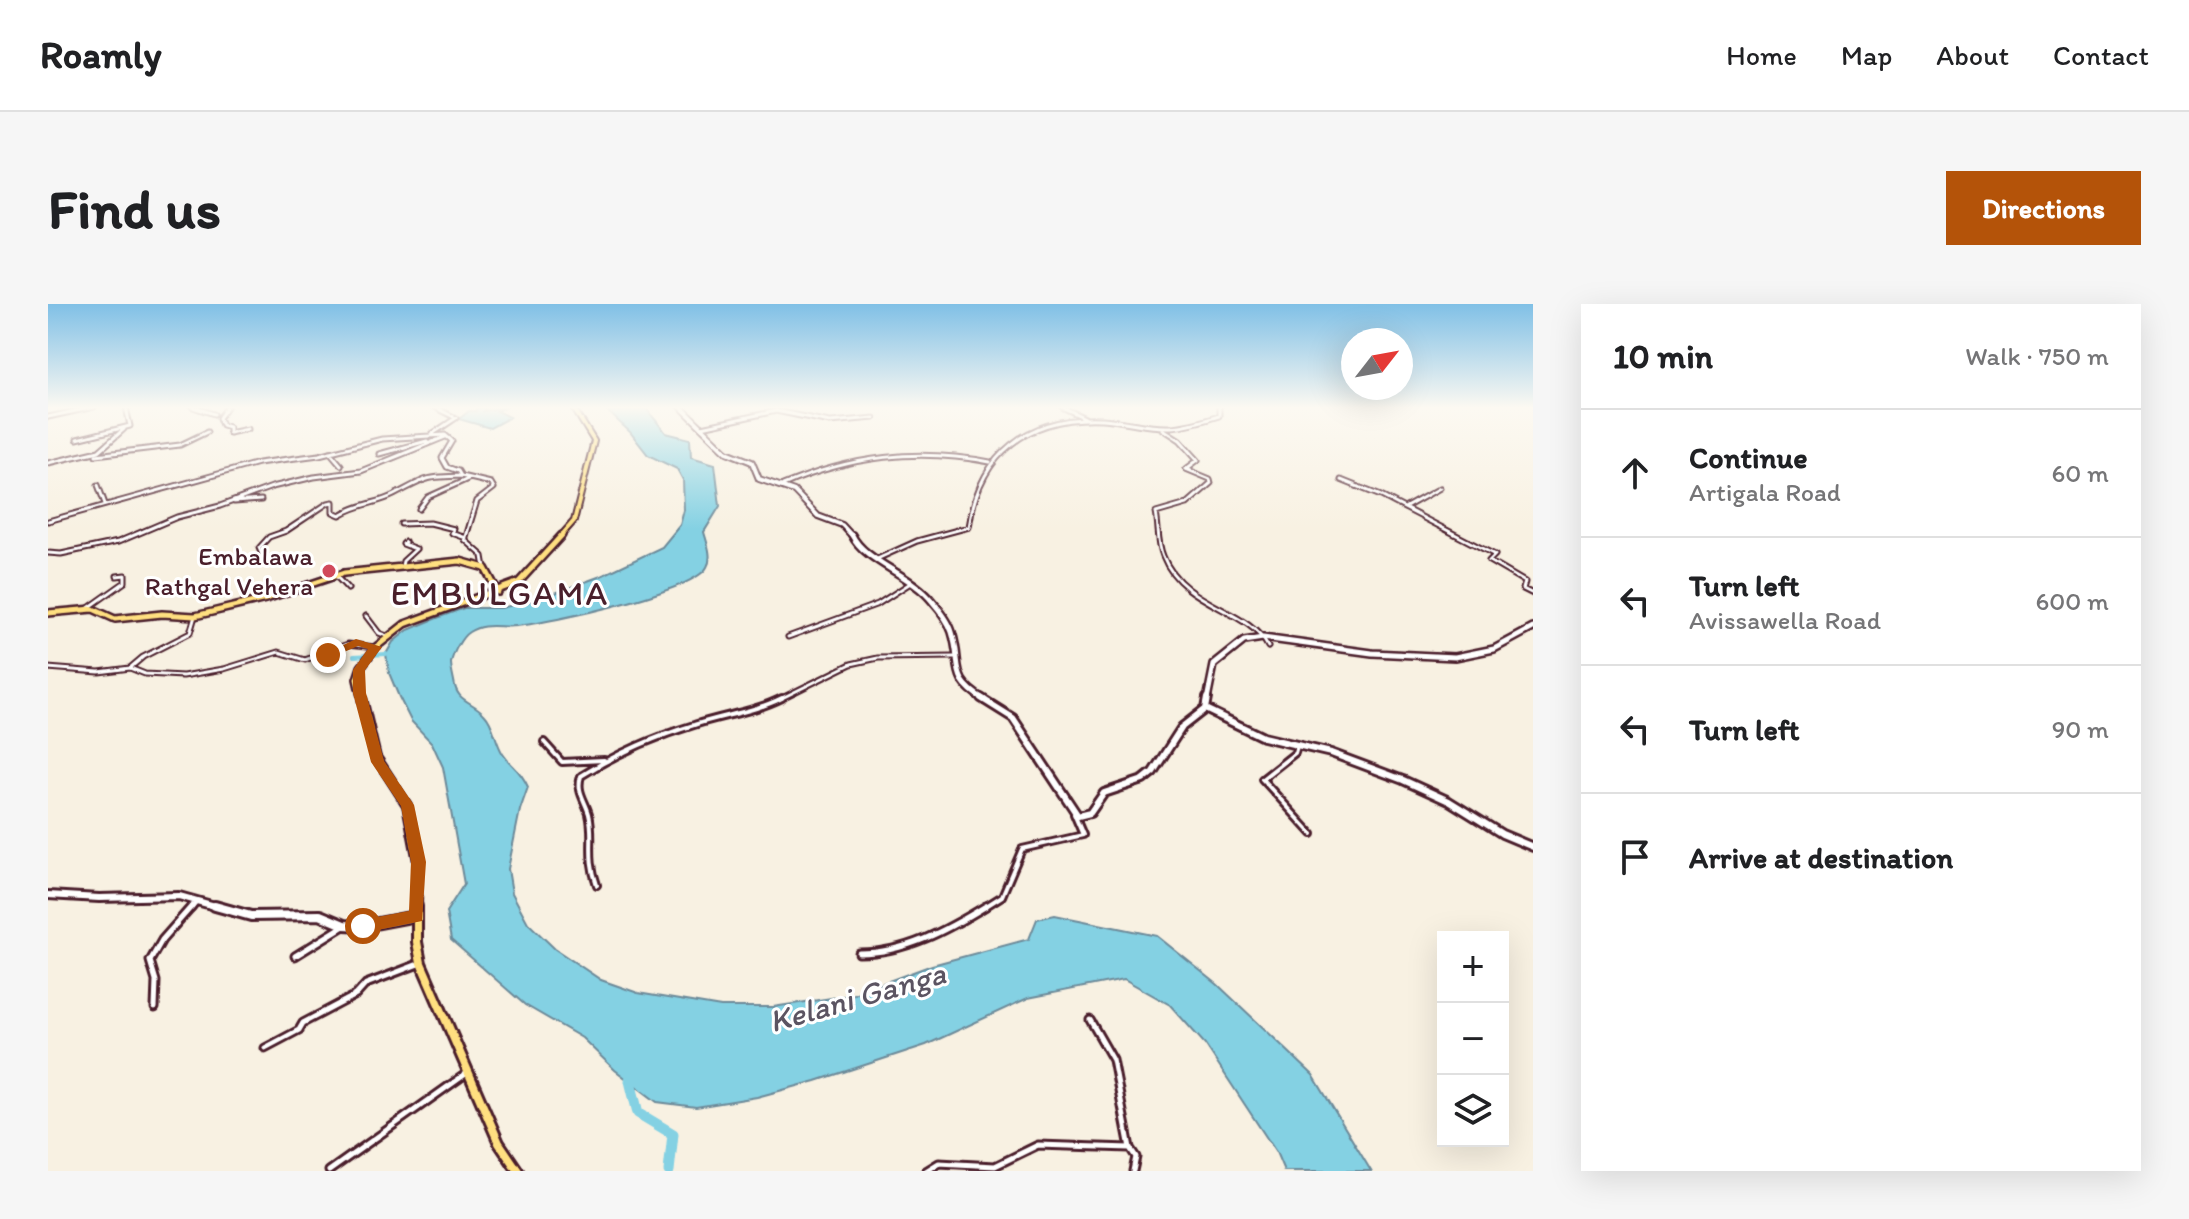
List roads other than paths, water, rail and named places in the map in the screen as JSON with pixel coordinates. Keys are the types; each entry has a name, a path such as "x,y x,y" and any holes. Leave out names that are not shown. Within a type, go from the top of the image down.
{"main road":[{"path":"515,1170 499,1143 421,963 416,916 418,862 407,805 376,757 357,679 361,667 387,636 421,616 498,592 519,582 574,521 592,447"},
{"path":"48,613 97,610 115,619 162,614 195,616 266,599 335,575 460,561 485,568 498,592"}],"street":[{"path":"96,455 108,447"},
{"path":"48,463 159,447"},
{"path":"48,521 258,463 342,447"},
{"path":"379,454 399,447"},
{"path":"48,553 61,554 107,545 177,517 294,481 361,471 417,447"},
{"path":"448,447 442,458 443,463 461,476"},
{"path":"722,447 752,462 759,479 783,485 802,497 818,516 850,531 857,546 912,582 932,600 947,621 954,641 958,677 968,690 1013,718 1083,829 1083,835 1022,849 1002,896 939,935 911,941 884,953 859,953"},
{"path":"877,559 917,541 969,527 972,493 990,462 1006,447"},
{"path":"1187,447 1198,460 1186,469 1210,479 1211,483 1201,498 1191,505 1156,513 1160,525 1157,538 1165,560 1203,601 1254,627 1268,647"},
{"path":"330,452 341,465"},
{"path":"783,485 839,463 893,454 936,452 990,462"},
{"path":"263,557 259,548 269,537 286,531 328,503 333,502 333,512 340,515 372,499 393,496 426,477 461,476 491,483 494,488 477,501 466,538 466,542 483,556 485,568"},
{"path":"419,509 428,497 470,478"},
{"path":"1341,480 1382,494 1495,555 1489,561 1525,582 1523,589 1533,594"},
{"path":"476,483 482,481"},
{"path":"98,485 105,504"},
{"path":"1406,507 1440,488"},
{"path":"228,503 261,500"},
{"path":"401,524 414,526 424,522 439,525 454,529 452,533 466,538"},
{"path":"401,569 403,561 416,549 403,544 405,542"},
{"path":"85,610 125,582 125,575 117,576"},
{"path":"335,575 348,589"},
{"path":"788,637 878,604 912,582"},
{"path":"48,668 80,668 101,674 130,668 143,657 190,633 195,616"},
{"path":"366,616 379,633 387,636"},
{"path":"1073,812 1084,817 1104,793 1143,780 1153,772 1182,727 1205,709 1214,665 1244,641 1263,638 1372,653 1455,657 1494,649 1533,628"},
{"path":"130,668 136,672 179,676 228,670 279,652 286,652 292,658 312,659 356,643 374,649"},
{"path":"597,885 589,864 589,814 581,798 579,781 581,776 606,760 696,724 763,708 851,664 878,658 954,657"},
{"path":"1205,709 1263,737 1352,759 1417,786 1502,834 1533,847"},
{"path":"544,742 562,762 606,760"},
{"path":"1297,746 1295,753 1262,779 1312,834"},
{"path":"48,895 99,898 179,896 251,916 320,915 344,925 363,926 416,916"},
{"path":"155,1008 156,981 150,961 162,940 197,901"},
{"path":"295,956 344,925"},
{"path":"265,1048 299,1030 303,1023 356,995 366,984 421,963"},
{"path":"1090,1020 1113,1060 1129,1127 1130,1148 1136,1157 1133,1171"},
{"path":"329,1171 469,1072"},
{"path":"926,1171 939,1163 995,1166 1038,1145 1130,1148"}],"water":[{"name":"Kelani Ganga","path":"642,447 690,447 691,457 715,464 720,506 704,532 709,550 707,567 696,577 676,586 619,605 517,626 480,627 466,634 452,659 458,693 488,719 503,754 522,775 528,787 508,869 512,893 528,923 555,949 601,980 638,993 721,1007 773,1007 851,995 932,965 1029,939 1037,919 1055,915 1157,936 1217,984 1313,1075 1371,1171 1284,1171 1276,1152 1205,1044 1170,1005 1124,979 1028,998 926,1045 816,1081 757,1097 696,1107 657,1102 615,1070 582,1038 525,1005 451,940 446,912 464,884 443,767 432,743 411,721 389,673 386,654 393,642 408,630 437,618 464,608 501,608 530,601 541,594 555,593 601,576 662,547 680,525 684,510 683,480 677,469 648,455"}],"waterway":[{"path":"354,656 386,654"},
{"path":"632,1072 630,1081 638,1113 673,1134 669,1171"}],"place":[{"name":"Embalawa Rathgal Vehera","path":"329,571"}],"district":[{"name":"EMBULGAMA","path":"500,593"}]}
